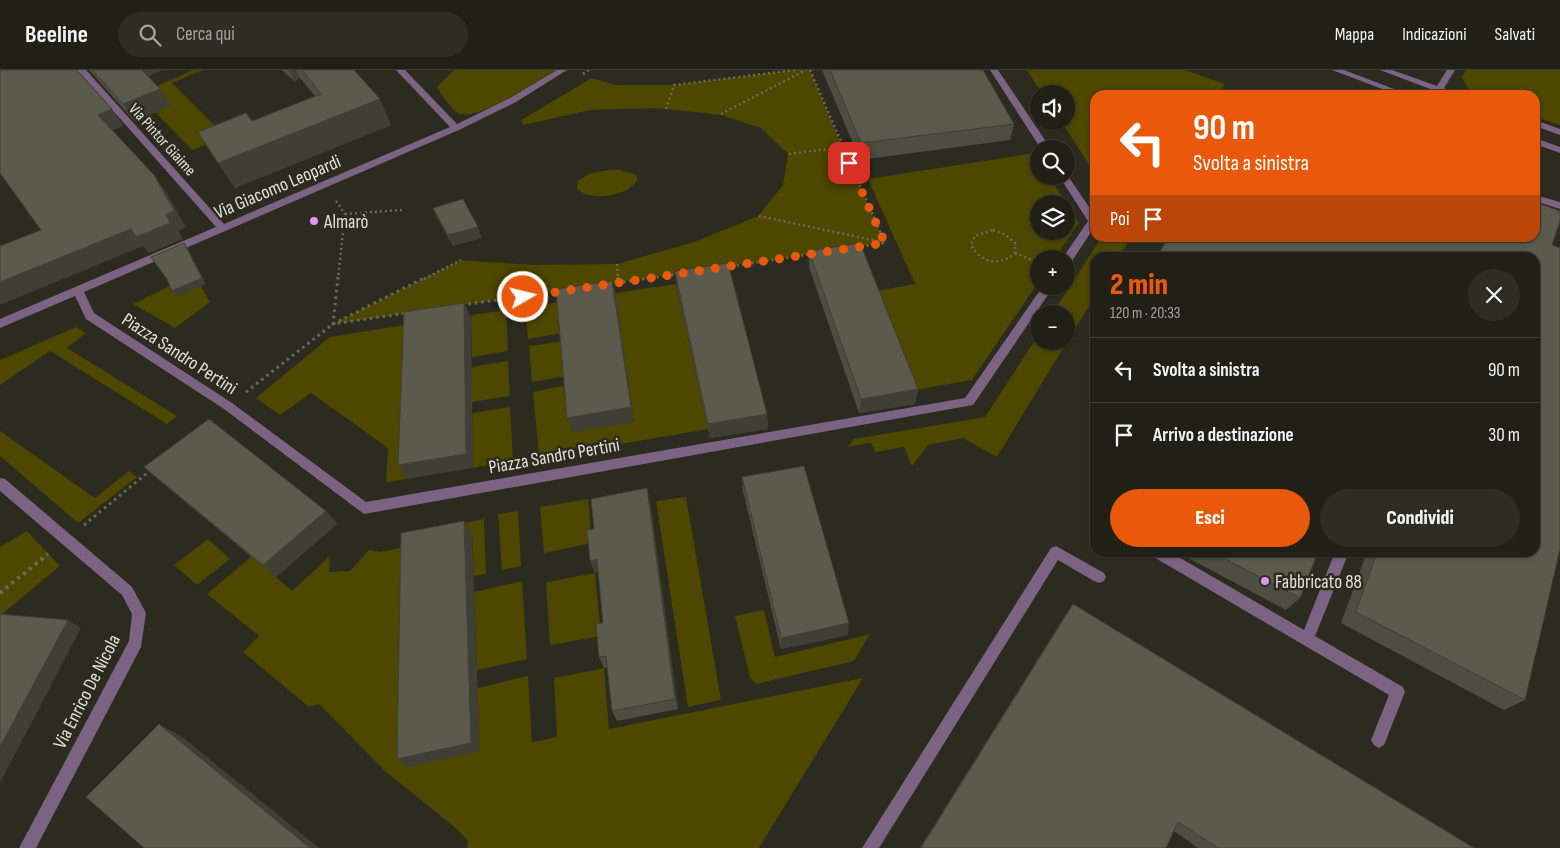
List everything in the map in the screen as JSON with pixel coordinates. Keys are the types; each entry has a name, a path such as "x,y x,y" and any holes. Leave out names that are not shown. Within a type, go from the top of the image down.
{"street":[{"name":"Via Pintor Giaime","path":"81,70 222,228"},
{"path":"400,70 456,128"},
{"name":"Via Giacomo Leopardi","path":"0,324 456,128 513,100 563,70"},
{"path":"994,70 1040,140"},
{"path":"1336,70 1392,90"},
{"path":"1384,70 1439,90 1451,70"},
{"path":"1540,125 1560,132"},
{"path":"1540,143 1560,150"},
{"path":"1070,185 1090,215"},
{"path":"1540,200 1560,206"},
{"path":"1074,250 1090,227"},
{"name":"Piazza Sandro Pertini","path":"78,291 90,316 228,406 364,508 969,402 1043,295"},
{"name":"Via Enrico De Nicola","path":"0,483 127,591 139,613 136,642 26,848"},
{"path":"870,848 1056,552 1099,576"},
{"path":"1166,557 1398,692 1379,740"},
{"path":"1307,639 1340,557"}],"path":[{"path":"666,109 674,85 795,70"},
{"path":"721,114 806,70"},
{"path":"810,70 885,243"},
{"path":"788,154 842,147"},
{"path":"324,184 345,214 332,324"},
{"path":"345,214 402,210"},
{"path":"758,216 885,243"},
{"path":"986,231 1000,232 1012,238 1015,243 1016,253 1006,261 991,262 977,256 971,245 971,240 979,233 986,231"},
{"path":"855,248 885,243"},
{"path":"727,267 816,253"},
{"path":"1016,253 1030,259"},
{"path":"228,406 332,324 460,260"},
{"path":"616,264 618,283"},
{"path":"608,284 687,273"},
{"path":"460,306 569,290"},
{"path":"332,324 411,312"},
{"path":"0,593 158,463"}],"shaded area":[{"path":"193,70 203,70 172,83 226,137 192,150 138,94"},
{"path":"454,70 556,70 494,106 469,114 460,114 447,102 437,87"},
{"path":"795,70 810,70 885,243 333,324 461,260 533,265 617,264 694,242 758,216 783,185 788,154 761,128 721,115 657,108 590,110 523,125 521,120 592,78 616,85 674,85"},
{"path":"1027,70 1185,70 1225,84 1221,90 1090,90 1090,166 1075,140 1067,130 1075,130 1075,85 1036,85"},
{"path":"1466,70 1560,70 1560,125 1540,119 1540,90 1471,90 1462,77"},
{"path":"1030,154 1030,185 1055,185 1061,195 1030,195 1030,240 1067,240 1060,250 1030,250 1030,294 972,380 909,391 871,292 915,284 868,179"},
{"path":"619,170 632,173 637,176 637,180 632,186 618,194 600,196 578,190 577,182 587,175 602,171"},
{"path":"1075,217 1079,223 1075,229"},
{"path":"1098,242 1128,242 1122,252 1092,252"},
{"path":"1090,255 1090,304 1075,329 1075,305 1058,305 1064,295 1075,295 1075,278"},
{"path":"676,284 708,429 592,449 584,450 576,447 566,457 570,460 540,465 533,392 568,385 634,422 615,293"},
{"path":"172,285 201,286 210,302 175,328 133,304"},
{"path":"560,302 563,333 528,339 525,307"},
{"path":"506,310 508,351 472,357 471,315"},
{"path":"411,324 407,479 386,482 388,448 311,393 280,415 256,398 330,337"},
{"path":"76,327 86,333 67,348 177,416 167,424 50,351 0,385 0,360"},
{"path":"563,341 567,376 532,382 529,346"},
{"path":"1030,348 1030,350 1062,350 997,457 963,438 928,445 912,466 904,447 875,452 871,443 847,447 854,439 985,417"},
{"path":"508,361 510,396 472,402 471,367"},
{"path":"510,407 513,461 473,468 472,413"},
{"path":"0,431 95,498 129,471 137,477 78,523 0,456"},
{"path":"686,497 721,700 688,707 656,501"},
{"path":"588,499 592,543 544,553 540,507"},
{"path":"518,511 521,566 502,570 498,514"},
{"path":"484,519 486,574 474,576 472,535 461,524"},
{"path":"27,531 60,566 0,616 0,547"},
{"path":"208,539 230,559 197,585 174,565"},
{"path":"410,546 478,688 528,676 532,742 557,737 554,678 604,668 609,729 863,678 759,848 467,848 468,841 458,830 385,771 319,704 309,707 243,652 259,636 207,594 252,556 292,591 330,556 329,572 350,571 369,550 380,552"},
{"path":"595,573 601,636 550,645 546,582"},
{"path":"522,581 527,659 477,670 474,592"},
{"path":"764,610 775,657 870,634 854,661 756,684 750,677 735,616"}],"building":[{"path":"0,70 77,70 112,109 98,115 154,175 174,211 166,214 170,223 136,237 131,229 0,282 0,246 41,230 0,173"},
{"path":"92,70 142,70 160,89 123,104"},
{"path":"302,70 354,70 380,99 218,163 198,132 246,113 252,121 321,94"},
{"path":"830,70 983,70 1014,124 861,143"},
{"path":"463,199 478,227 448,235 433,208"},
{"path":"1540,204 1560,211 1560,221 1552,245 1560,248 1560,549 1525,700 1356,612 1375,557 1540,557 1540,252 1160,251 1166,242 1540,242"},
{"path":"184,243 202,278 172,291 167,279 151,257"},
{"path":"860,243 918,389 861,399 809,251"},
{"path":"728,263 767,414 708,424 675,271"},
{"path":"612,281 631,407 567,418 556,289"},
{"path":"464,303 466,454 398,465 404,312"},
{"path":"209,419 326,511 263,565 144,467"},
{"path":"804,466 849,623 781,638 742,477"},
{"path":"647,488 675,699 612,711 606,656 599,657 596,624 603,623 597,559 590,561 587,530 594,529 591,499"},
{"path":"464,521 471,743 397,759 401,533"},
{"path":"1222,557 1316,557 1300,598"},
{"path":"1073,604 1474,848 1218,848 1178,822 1166,848 921,848"},
{"path":"0,614 68,620 0,747"},
{"path":"159,724 310,848 144,848 86,797"}],"place":[{"name":"Almarò","path":"314,221"},
{"name":"Fabbricato 88","path":"1265,581"}],"route":[{"path":"523,297 885,243 849,163"}]}
